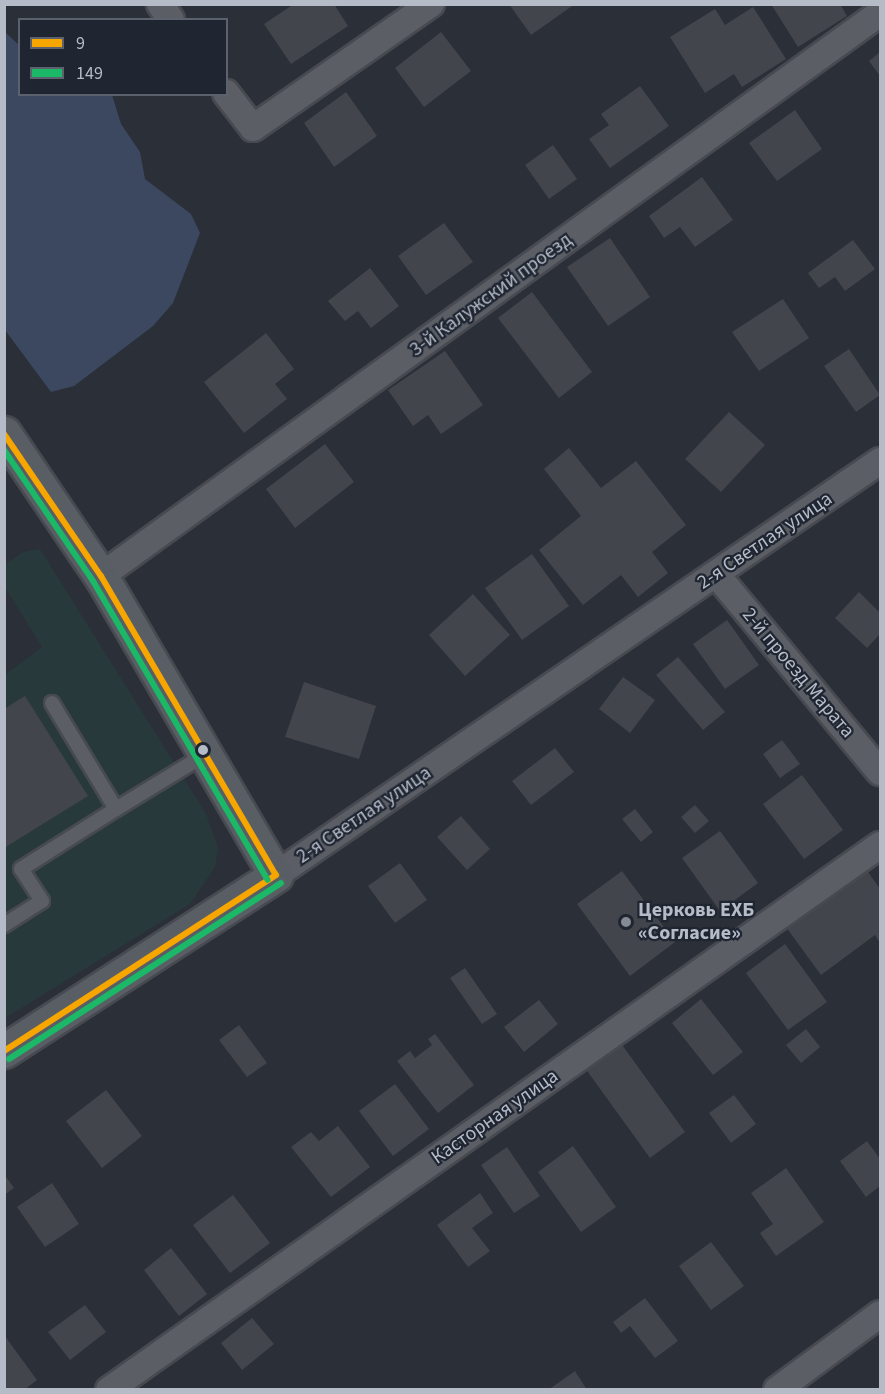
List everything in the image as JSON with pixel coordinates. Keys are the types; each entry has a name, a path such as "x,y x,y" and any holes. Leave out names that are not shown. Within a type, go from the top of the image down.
{"street":[{"path":"160,4 170,18"},
{"path":"228,96 253,128 432,4"},
{"name":"3-й Калужский проезд","path":"101,576 880,13"},
{"name":"2-я Светлая улица","path":"4,433 101,576 276,875 880,461"},
{"name":"2-й проезд Марата","path":"716,574 880,772"},
{"name":"Касторная улица","path":"109,1389 880,845"},
{"path":"4,1051 276,875"},
{"path":"777,1389 880,1314"}],"lane":[{"path":"52,703 116,809"},
{"path":"4,925 42,901 21,868 206,754"}],"shaded area":[{"path":"40,549 206,814 218,848 215,867 190,904 5,1018 5,675 42,647 5,587 5,565 23,552"}],"water":[{"path":"5,32 18,44 18,96 112,96 121,124 140,152 145,179 191,214 200,233 173,303 153,326 74,386 51,392 5,330"}],"building":[{"path":"294,4 334,4 348,26 291,64 264,24"},
{"path":"509,4 575,4 531,35"},
{"path":"771,4 840,4 847,16 798,47"},
{"path":"753,7 786,59 742,87 734,74 705,93 670,37 715,9 725,25"},
{"path":"441,32 471,71 424,107 395,68"},
{"path":"880,52 880,76 869,61"},
{"path":"640,86 669,126 610,168 589,139 609,125 601,114"},
{"path":"346,92 377,136 334,167 304,123"},
{"path":"795,110 822,149 777,181 749,143"},
{"path":"553,145 577,179 549,199 525,165"},
{"path":"702,177 733,220 695,247 680,227 664,238 649,216"},
{"path":"444,223 473,262 426,295 398,256"},
{"path":"610,238 650,297 608,326 567,267"},
{"path":"853,240 875,269 845,291 835,277 819,288 808,273"},
{"path":"370,268 399,306 371,328 358,311 345,321 328,301"},
{"path":"532,292 592,372 559,398 498,318"},
{"path":"783,299 809,338 759,371 732,332"},
{"path":"266,333 294,369 275,384 287,399 244,433 204,382"},
{"path":"849,349 880,395 856,412 824,366"},
{"path":"445,351 483,405 441,434 428,415 413,426 388,390"},
{"path":"729,412 765,445 721,492 685,459"},
{"path":"325,444 354,482 295,528 266,489"},
{"path":"569,448 601,488 636,461 686,525 652,552 668,573 638,597 621,575 583,605 539,550 581,516 544,469"},
{"path":"532,554 569,606 522,640 485,588"},
{"path":"859,592 880,613 880,634 867,648 835,618"},
{"path":"473,594 510,635 465,676 429,635"},
{"path":"727,620 759,665 725,689 693,644"},
{"path":"678,657 725,712 703,730 656,675"},
{"path":"623,677 655,700 630,733 599,709"},
{"path":"304,682 376,706 359,759 285,737"},
{"path":"25,696 88,796 4,848 4,709"},
{"path":"782,740 800,764 780,778 763,754"},
{"path":"555,748 574,772 531,805 512,781"},
{"path":"802,775 843,830 804,859 763,804"},
{"path":"695,805 709,821 695,833 681,817"},
{"path":"635,809 653,832 641,842 622,819"},
{"path":"461,816 490,849 467,870 437,837"},
{"path":"720,831 758,883 720,911 682,858"},
{"path":"400,863 427,900 395,923 368,886"},
{"path":"866,869 880,889 880,943 875,935 821,975 786,927"},
{"path":"622,871 675,942 630,976 577,904"},
{"path":"785,944 827,1002 788,1030 746,973"},
{"path":"465,968 497,1014 482,1024 450,978"},
{"path":"701,999 743,1052 713,1075 672,1023"},
{"path":"539,1000 558,1024 524,1052 504,1027"},
{"path":"239,1025 267,1063 247,1077 219,1040"},
{"path":"806,1029 820,1047 801,1063 786,1045"},
{"path":"435,1034 474,1085 438,1113 397,1061 410,1051 415,1058 432,1045 428,1039"},
{"path":"620,1042 685,1132 650,1158 585,1068"},
{"path":"395,1084 429,1129 393,1156 359,1111"},
{"path":"106,1090 142,1136 102,1168 66,1121"},
{"path":"734,1095 756,1124 731,1143 709,1113"},
{"path":"338,1126 370,1167 331,1197 291,1147 311,1132 319,1141"},
{"path":"867,1141 880,1159 880,1186 866,1197 840,1161"},
{"path":"573,1146 616,1207 581,1232 538,1172"},
{"path":"507,1147 540,1196 514,1213 481,1165"},
{"path":"786,1168 824,1222 776,1256 760,1233 773,1224 751,1193"},
{"path":"4,1174 14,1188 4,1195"},
{"path":"52,1183 79,1224 45,1247 17,1207"},
{"path":"480,1193 493,1213 472,1228 490,1251 468,1267 437,1225"},
{"path":"233,1195 270,1243 230,1273 193,1225"},
{"path":"711,1242 744,1286 711,1310 679,1266"},
{"path":"171,1248 207,1294 179,1316 144,1270"},
{"path":"645,1298 678,1341 655,1358 630,1326 621,1333 613,1322"},
{"path":"85,1305 106,1332 70,1360 48,1332"},
{"path":"252,1318 274,1344 242,1370 221,1343"},
{"path":"4,1335 37,1380 24,1390 4,1390"},
{"path":"575,1371 587,1390 548,1390"}],"transit line":[{"name":"9","path":"4,434 101,576 276,875"},
{"name":"149","path":"4,450 93,581 268,880"},
{"name":"9","path":"4,1051 276,875"},
{"name":"149","path":"9,1059 281,883"}],"place":[{"name":"Церковь ЕХБ «Согласие»","path":"626,922"}]}
